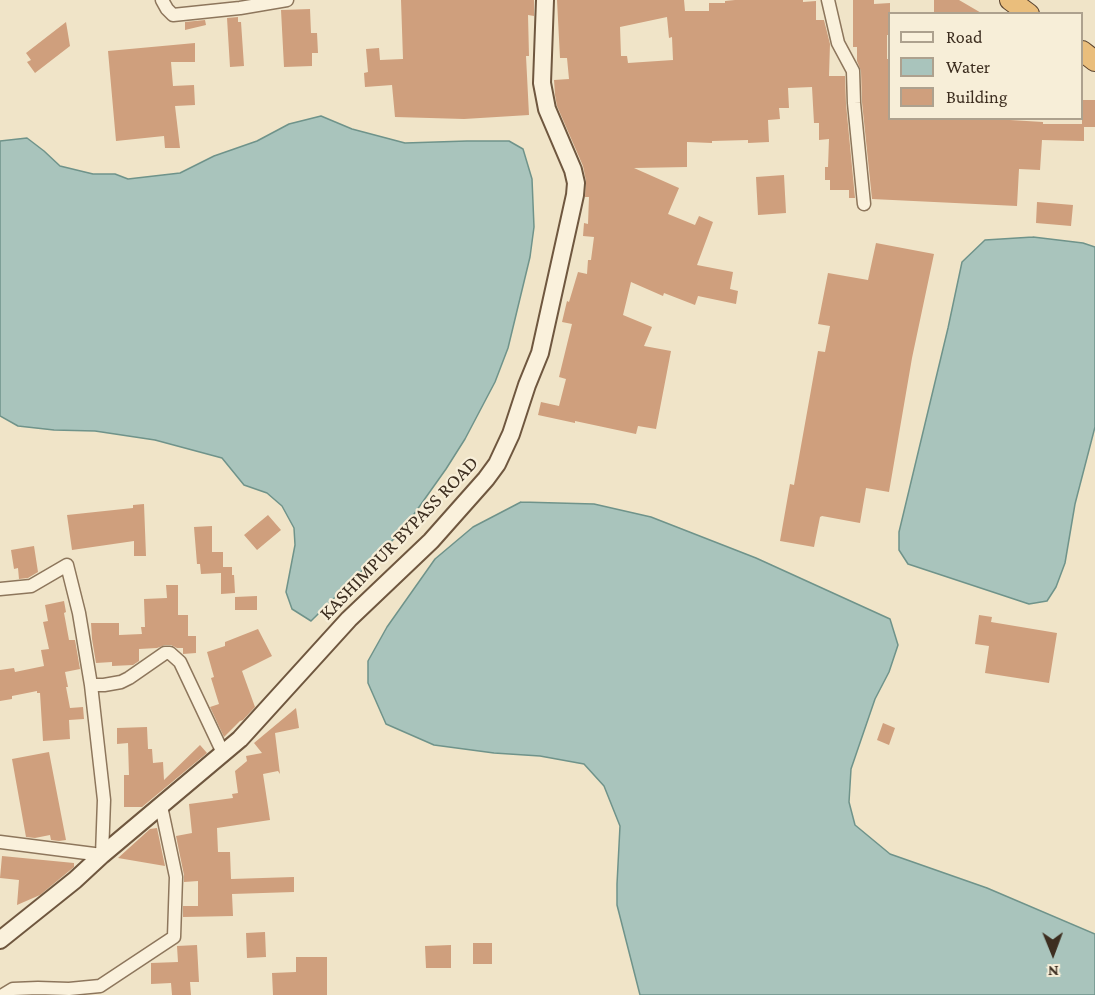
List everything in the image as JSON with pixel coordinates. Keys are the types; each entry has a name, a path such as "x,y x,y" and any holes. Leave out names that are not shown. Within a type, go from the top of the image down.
{"highway":[{"path":"1010,0 1026,12"},
{"path":"1083,52 1095,61"}],"main road":[{"name":"KASHIMPUR BYPASS ROAD","path":"0,939 67,887 240,739 349,619 431,541 497,464 511,434 540,353 575,195 576,183 573,170 547,109 542,83 545,0"}],"street":[{"path":"162,0 173,15 240,8 287,0"},
{"path":"828,0 838,43 853,71 864,204"},
{"path":"0,589 31,586 67,564 79,613 91,685 104,800 102,855 0,842"},
{"path":"91,685 121,682 165,653 170,653 180,663 223,753"},
{"path":"3,995 13,989 69,989 100,986 174,937 176,877 161,806"}],"water":[{"path":"321,116 352,129 405,143 509,141 523,149 532,179 534,227 530,257 508,348 495,382 465,439 402,531 311,621 292,609 286,592 295,545 294,528 282,506 267,493 244,485 222,458 155,440 95,431 18,426 0,416 0,141 27,138 60,166 93,174 115,174 128,179 180,173 214,156 257,141 289,124"},
{"path":"1033,237 1083,243 1095,247 1095,427 1075,504 1065,563 1056,587 1047,601 1029,604 908,564 899,550 899,532 962,262 985,240"},
{"path":"521,502 594,504 651,517 756,558 890,619 898,645 889,672 875,699 851,769 849,802 855,825 890,854 987,888 1095,934 1095,995 640,995 617,905 620,826 604,786 584,764 540,756 434,745 386,724 368,683 368,661 387,627 435,559 473,527"}],"building":[{"path":"401,0 534,0 534,16 528,15 529,56 526,56 529,115 464,119 395,117 392,85 365,87 364,73 368,72 366,49 379,48 380,60 403,59"},
{"path":"557,0 684,0 685,11 709,11 709,3 725,3 725,1 803,0 803,2 816,1 816,20 824,20 830,44 829,76 845,76 855,198 849,198 849,190 830,190 830,180 825,180 829,139 819,140 819,123 814,123 812,87 788,88 789,108 779,108 780,119 768,120 769,142 748,143 748,140 712,141 712,143 687,142 687,167 634,168 679,188 668,214 695,225 699,216 713,222 697,265 733,272 730,289 738,291 736,304 698,296 695,305 664,293 663,296 631,282 623,315 652,327 644,346 671,351 656,429 638,426 636,434 538,415 541,402 559,406 566,379 559,377 572,324 562,322 578,272 587,274 594,237 583,236 584,223 588,224 589,197 585,197 586,181 583,166 557,106 554,80 569,79 567,58 560,58","holes":["667,17 669,38 672,37 673,60 628,63 627,56 621,56 620,27"]},
{"path":"853,0 874,0 874,4 890,3 887,35 888,120 1010,120 1043,122 1043,124 1082,124 1083,100 1095,100 1095,127 1084,127 1084,141 1042,140 1040,170 1019,169 1017,206 872,199 861,71 857,61 857,47 853,47"},
{"path":"934,0 959,0 980,12 934,12"},
{"path":"310,9 311,33 317,33 318,53 312,53 312,66 284,67 281,10"},
{"path":"238,17 238,22 241,22 244,66 230,67 227,18"},
{"path":"205,20 206,25 185,30 185,22"},
{"path":"66,22 70,46 35,73 27,62 31,60 26,53"},
{"path":"195,43 195,62 171,62 173,86 194,85 195,105 175,106 180,148 165,148 164,136 116,141 108,51"},
{"path":"784,175 786,213 758,215 756,177"},
{"path":"1037,202 1073,205 1071,226 1036,223"},
{"path":"876,243 934,254 912,358 889,492 866,488 860,523 820,517 814,547 780,541 790,484 794,485 818,351 825,352 830,326 818,324 828,273 868,280"},
{"path":"144,504 146,556 134,556 134,541 72,550 67,515 133,508 133,505"},
{"path":"268,515 281,530 257,550 244,535"},
{"path":"212,526 212,552 223,552 223,567 232,567 235,593 221,594 221,573 201,574 200,564 197,564 194,527"},
{"path":"34,546 38,572 28,578 19,579 18,568 14,569 11,550"},
{"path":"166,585 178,585 178,615 188,615 188,636 196,636 196,653 183,654 183,648 165,645 139,649 139,661 133,665 112,666 112,662 96,663 91,623 119,623 119,635 142,634 141,627 145,627 144,599 167,598"},
{"path":"257,596 257,610 235,610 235,597"},
{"path":"64,601 69,640 75,640 80,669 65,672 68,687 66,687 70,708 83,707 84,719 69,720 70,739 43,741 40,693 37,691 12,696 12,699 0,701 0,670 14,668 15,672 44,666 41,650 49,649 43,622 48,621 45,605"},
{"path":"979,615 992,617 991,622 1057,633 1049,683 985,673 989,646 975,644"},
{"path":"258,629 272,656 242,671 255,707 224,737 210,707 219,704 211,678 214,677 207,652 225,646 225,642"},
{"path":"296,708 299,728 275,733 280,774 278,771 263,774 270,820 217,828 218,852 230,852 231,879 294,877 294,892 232,894 233,916 183,917 183,906 198,906 198,881 184,882 176,836 192,833 189,804 233,798 232,794 238,793 235,771 247,761 246,756 262,753 254,743"},
{"path":"883,723 895,728 889,745 877,740"},
{"path":"147,727 148,749 152,749 153,763 163,762 164,780 200,745 207,753 142,807 124,807 124,775 129,775 128,743 117,744 117,728"},
{"path":"49,752 66,840 51,840 50,835 26,837 12,759"},
{"path":"157,828 165,866 118,858 150,829"},
{"path":"2,856 74,863 74,867 40,895 17,905 19,880 0,878"},
{"path":"265,932 266,957 247,958 246,933"},
{"path":"473,943 492,943 492,964 473,964"},
{"path":"197,945 199,982 190,982 191,995 172,995 171,983 151,984 151,963 178,962 177,946"},
{"path":"451,945 451,968 426,968 425,946"},
{"path":"296,957 327,957 327,995 273,995 272,973 296,972"}]}
